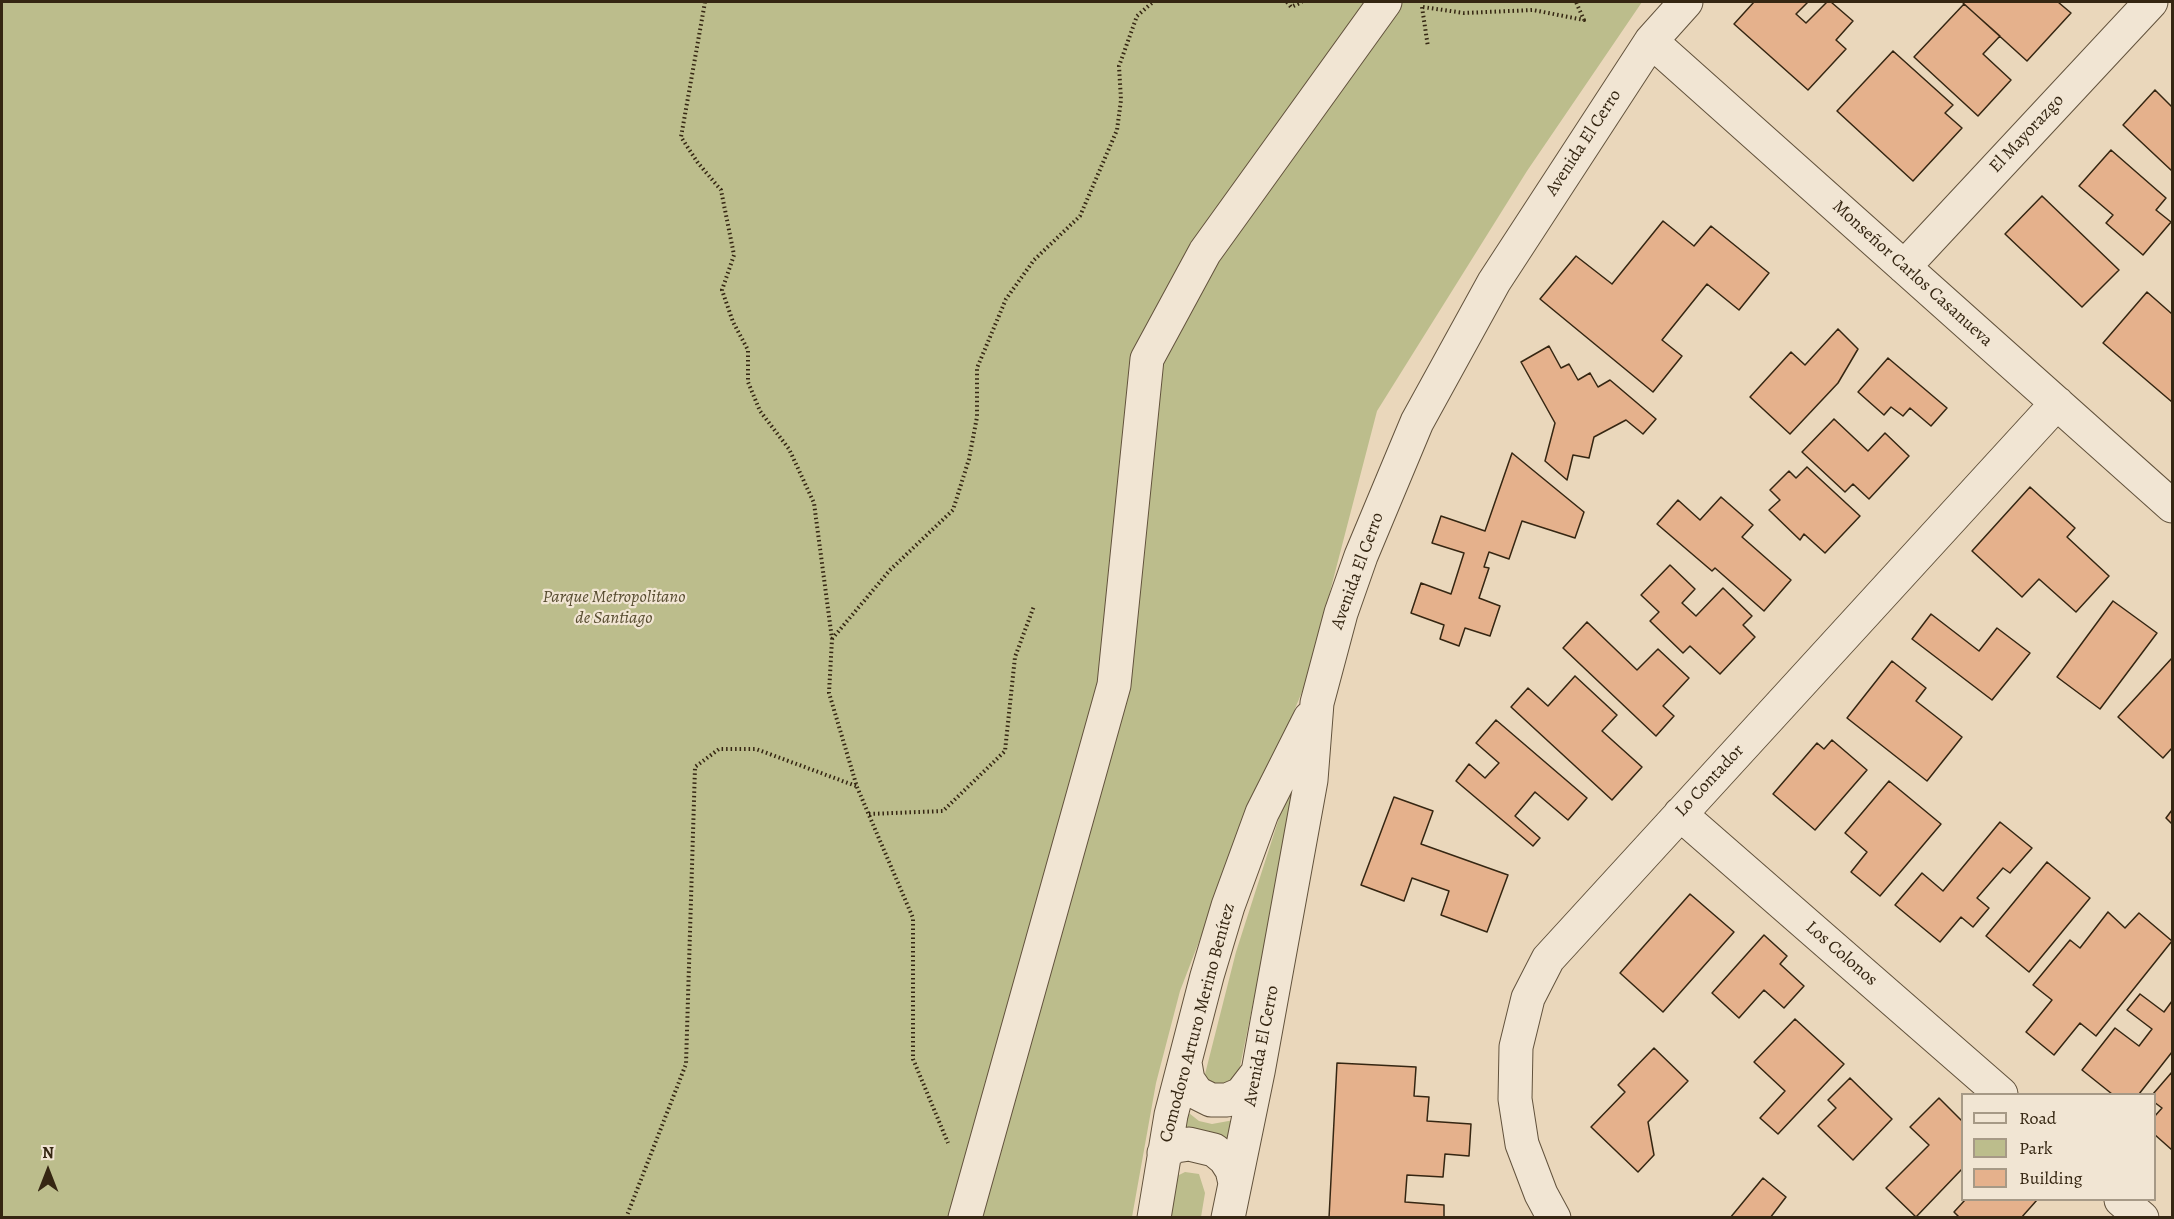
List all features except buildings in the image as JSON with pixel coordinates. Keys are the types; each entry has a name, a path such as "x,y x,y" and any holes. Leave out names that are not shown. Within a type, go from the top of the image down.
{"street":[{"path":"967,1206 1114,685 1147,359 1205,252 1385,2"},
{"name":"Avenida El Cerro","path":"1228,1218 1258,1072 1311,780 1317,703 1341,613 1361,556 1422,413 1494,282 1651,41 1686,2"},
{"name":"El Mayorazgo","path":"1904,267 2151,2"},
{"name":"Monseñor Carlos Casanueva","path":"1651,41 2057,403 2170,500"},
{"name":"Lo Contador","path":"1554,1218 1541,1194 1522,1144 1515,1099 1516,1047 1528,998 1548,959 2057,403"},
{"name":"Comodoro Arturo Merino Benítez","path":"1154,1218 1164,1153 1185,1063 1228,906 1258,823 1317,703"},
{"name":"Los Colonos","path":"1680,814 1999,1093"},
{"path":"1185,1063 1188,1080 1197,1093 1211,1100 1227,1100 1241,1094 1258,1072"},
{"path":"1164,1153 1176,1146 1189,1144 1214,1150 1232,1170 1235,1183"},
{"path":"2122,1201 2142,1218"}],"path":[{"path":"705,2 681,136 698,164 721,190 734,255 722,291 733,322 748,350 748,382 760,411 789,449 814,502 832,639 829,693 857,786 913,918 913,1059 967,1206"},
{"path":"832,639 890,570 953,510 969,459 977,417 977,368 1006,299 1034,260 1080,216 1117,130 1121,100 1119,66 1137,15 1153,2"},
{"path":"1287,2 1291,6 1302,2"},
{"path":"1414,2 1423,7 1464,13 1533,9 1584,20 1576,2"},
{"path":"1423,7 1428,47"},
{"path":"869,814 943,811 1005,751 1015,657 1034,606"},
{"path":"626,1218 686,1065 695,767 719,749 756,749 857,786"}],"green space":[{"name":"Parque Metropolitano de Santiago","path":"2,2 1642,2 1527,171 1377,411 1307,680 1220,887 1180,991 1156,1083 1132,1217 2,1218"},
{"path":"1304,755 1236,1086 1202,1086 1236,952 1288,790"},
{"path":"1180,1106 1199,1121 1212,1124 1234,1120 1225,1164 1171,1146"},
{"path":"1185,1172 1199,1174 1205,1193 1201,1217 1163,1218 1167,1181"}]}
